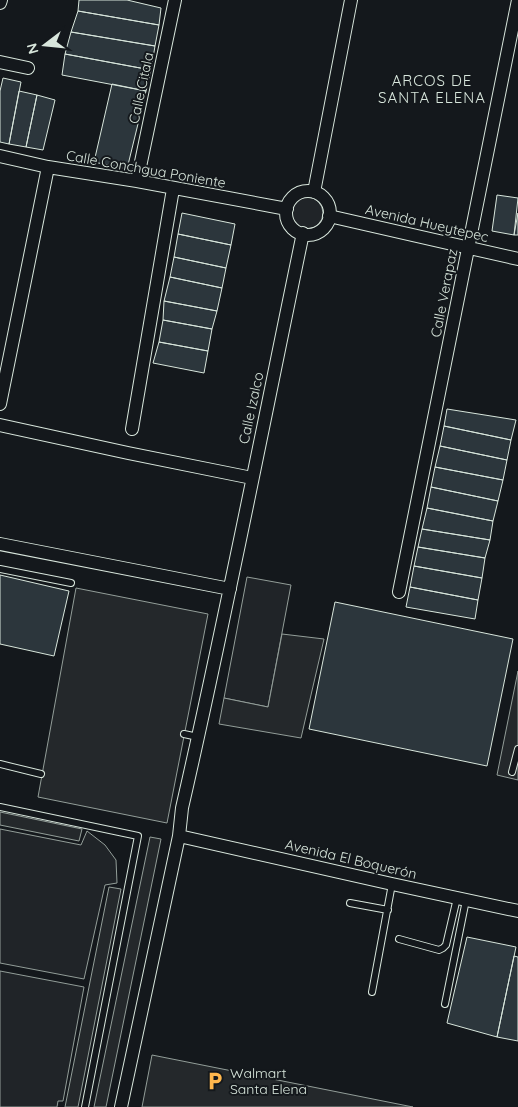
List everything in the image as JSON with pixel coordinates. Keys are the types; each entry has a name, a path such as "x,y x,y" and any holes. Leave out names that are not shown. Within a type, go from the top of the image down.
{"street":[{"name":"Calle Citala","path":"137,181 175,0"},
{"path":"314,192 350,0"},
{"name":"Calle Verapaz","path":"399,592 518,0"},
{"path":"0,62 28,68"},
{"name":"Calle Conchgua Poniente","path":"0,156 48,167 137,181 287,209"},
{"path":"0,404 48,167"},
{"path":"132,429 173,189"},
{"path":"304,191 314,192 322,196 326,201 329,207 329,216 326,225 322,229 311,234 302,234 290,225 287,219 289,201 304,191"},
{"name":"Avenida Hueytepec","path":"329,216 518,259"},
{"name":"Calle Izalco","path":"121,1107 179,836 182,808 230,589 302,234"},
{"path":"0,425 252,478"},
{"path":"0,544 230,589"},
{"name":"Avenida El Boquerón","path":"179,836 518,911"}],"lane":[{"path":"0,569 71,583"},
{"path":"184,734 198,737"},
{"path":"512,772 518,749"},
{"path":"0,764 41,774"},
{"path":"0,807 138,836 85,1107"},
{"path":"372,992 392,884"},
{"path":"399,939 438,950 443,948 446,945 461,899"},
{"path":"445,1004 461,899"},
{"path":"350,903 388,910"}],"shaded area":[{"path":"307,197 313,198 318,202 322,207 322,219 318,224 313,228 307,229 301,228 296,224 292,219 291,213 292,207 296,202 301,198"},
{"path":"247,577 291,585 268,707 224,698"},
{"path":"76,588 208,614 167,823 38,797"},
{"path":"282,634 324,639 301,738 219,724 224,698 268,707"},
{"path":"518,671 518,780 497,775"},
{"path":"0,812 82,829 79,841 0,825"},
{"path":"0,829 81,845 87,831 105,845 116,860 117,883 105,885 84,979 0,963"},
{"path":"150,837 161,839 106,1107 94,1107"},
{"path":"109,887 121,889 78,1107 65,1107"},
{"path":"0,971 84,987 63,1101 58,1101 57,1107 0,1107"},
{"name":"Walmart Santa Elena","path":"152,1055 413,1107 142,1107"}],"building":[{"path":"79,0 127,0 161,8 159,25 78,11"},
{"path":"78,11 159,25 155,46 71,32"},
{"path":"71,32 155,46 151,70 65,54"},
{"path":"65,54 151,70 146,91 62,75"},
{"path":"3,78 21,82 9,144 0,142 0,91"},
{"path":"112,84 146,91 127,169 94,162"},
{"path":"19,91 37,95 26,147 9,144"},
{"path":"37,95 55,100 43,150 26,147"},
{"path":"497,195 518,198 514,235 492,231"},
{"path":"182,213 235,224 231,245 178,234"},
{"path":"518,213 518,235 514,235"},
{"path":"178,234 231,245 226,268 174,257"},
{"path":"174,257 226,268 222,288 170,277"},
{"path":"170,277 222,288 217,311 164,301"},
{"path":"164,301 217,311 212,329 163,320"},
{"path":"163,320 212,329 208,351 159,342"},
{"path":"159,342 208,351 204,373 153,363"},
{"path":"447,409 516,420 511,440 444,426"},
{"path":"444,426 511,440 507,460 440,446"},
{"path":"440,446 507,460 503,480 435,467"},
{"path":"435,467 503,480 498,501 431,487"},
{"path":"431,487 498,501 493,521 427,508"},
{"path":"427,508 493,521 490,540 422,529"},
{"path":"422,529 490,540 485,558 418,547"},
{"path":"418,547 485,558 482,578 414,566"},
{"path":"414,566 482,578 478,600 410,587"},
{"path":"0,575 69,591 54,656 0,644"},
{"path":"410,587 478,600 475,619 406,607"},
{"path":"335,602 513,639 487,766 309,729"},
{"path":"467,937 516,947 497,1037 447,1023"},
{"path":"514,956 518,957 518,1041 497,1037"}],"place":[{"name":"Walmart Santa Elena","path":"215,1081"}],"district":[{"name":"ARCOS DE SANTA ELENA","path":"432,88"}]}
